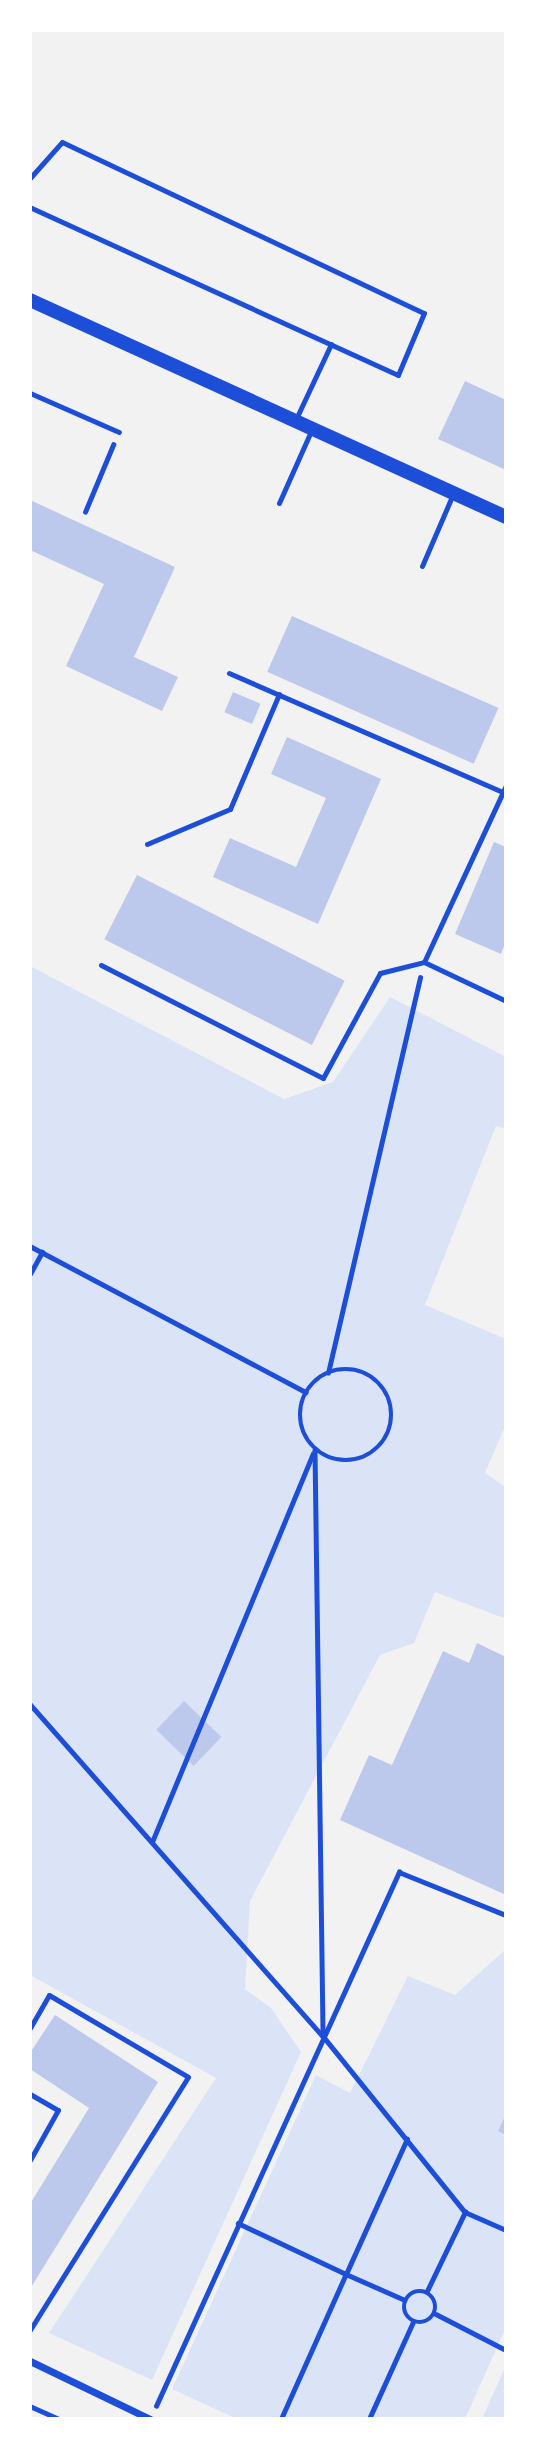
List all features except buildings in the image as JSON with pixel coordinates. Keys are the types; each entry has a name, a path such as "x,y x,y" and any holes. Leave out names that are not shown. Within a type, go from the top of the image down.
{"main road":[{"path":"30,300 294,422 455,491 506,517"}],"street":[{"path":"30,2361 150,2419"}],"lane":[{"path":"30,178 62,142 424,313 398,375 30,207"},
{"path":"294,422 331,344"},
{"path":"30,393 119,432"},
{"path":"279,503 312,428"},
{"path":"422,566 455,491"},
{"path":"229,673 503,792"},
{"path":"147,844 230,809 279,694"},
{"path":"424,962 506,785"},
{"path":"102,965 323,1078 380,973 424,962 506,1001"},
{"path":"30,2028 49,1995 188,2077 30,2330"},
{"path":"30,2094 58,2110 30,2160"}],"path":[{"path":"85,512 119,432"},
{"path":"328,1373 424,962"},
{"path":"30,1246 306,1392"},
{"path":"30,1275 42,1252"},
{"path":"315,1450 336,1460 359,1460 373,1453 391,1429 390,1399 371,1376 343,1369 328,1373 306,1392 301,1422 315,1450 323,2036"},
{"path":"152,1842 315,1450"},
{"path":"30,1704 323,2036 465,2212 506,2230"},
{"path":"163,2392 399,1872 506,1914"},
{"path":"281,2419 407,2139"},
{"path":"427,2291 465,2212"},
{"path":"238,2223 405,2300"},
{"path":"414,2291 427,2291 436,2301 436,2314 426,2323 413,2322 404,2313 405,2300 414,2291"},
{"path":"436,2314 504,2349"},
{"path":"369,2419 413,2322"},
{"path":"30,2406 59,2419"}],"shaded area":[{"path":"30,966 284,1099 333,1082 390,997 506,1057 506,1129 496,1126 425,1305 506,1339 506,1424 485,1473 506,1487 506,1619 435,1592 414,1643 380,1655 250,1901 245,1989 271,2008 301,2052 152,2380 49,2333 216,2078 30,1975"},
{"path":"506,1949 506,2327 465,2419 237,2419 172,2389 316,2075 350,2093 408,1976 455,1995"},
{"path":"506,2365 506,2419 482,2419"}]}
